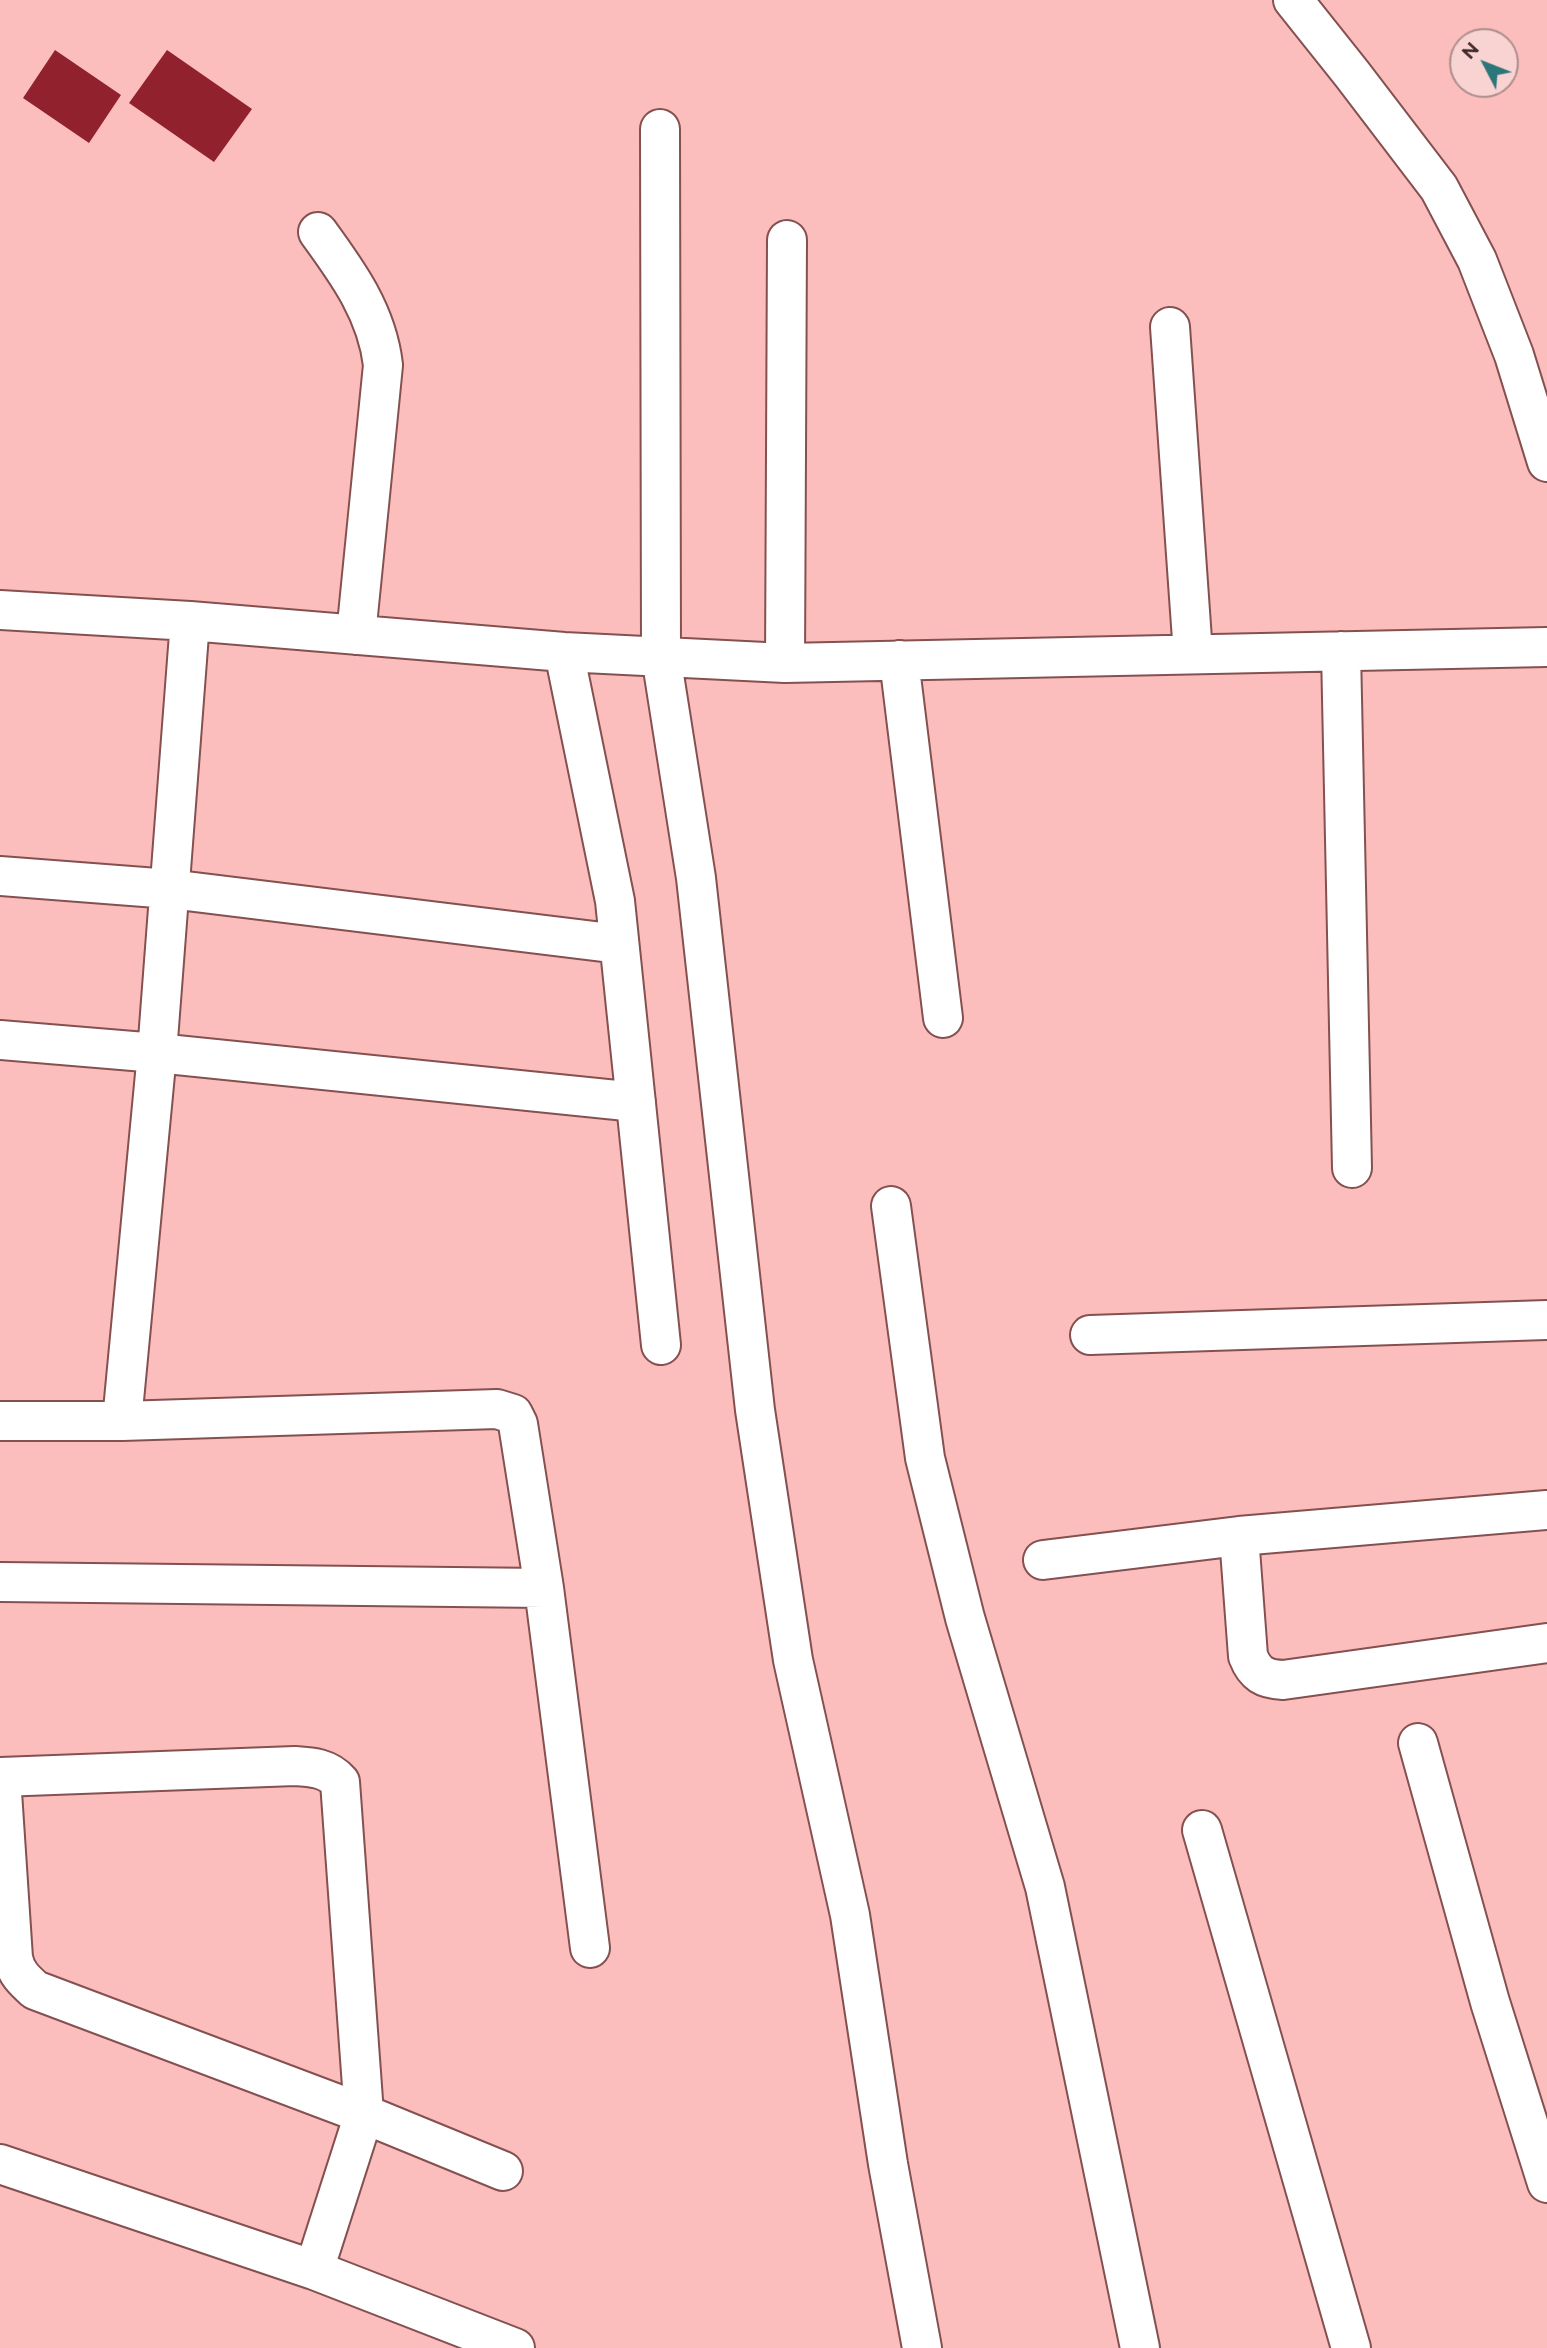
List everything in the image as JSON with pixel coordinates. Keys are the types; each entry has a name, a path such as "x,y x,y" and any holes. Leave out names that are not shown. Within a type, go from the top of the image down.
{"street":[{"path":"1293,0 1439,188 1478,260 1514,355 1547,462"},
{"path":"660,129 661,656 696,878 755,1410 793,1660 850,1915 888,2164 922,2348"},
{"path":"318,232 347,272 371,316 380,341 383,365 356,635"},
{"path":"785,663 787,240"},
{"path":"1170,327 1194,654"},
{"path":"0,610 190,621 564,652 785,663 1547,647"},
{"path":"122,1421 157,1054 190,621"},
{"path":"1341,651 1352,1168"},
{"path":"564,652 615,901 661,1345"},
{"path":"899,660 943,1018"},
{"path":"0,876 170,889 619,944"},
{"path":"0,1040 636,1102"},
{"path":"891,1206 925,1458 965,1618 1045,1887 1140,2348"},
{"path":"1090,1335 1547,1320"},
{"path":"0,1421 122,1421 507,1410 513,1414 518,1424 544,1588 590,1948"},
{"path":"1043,1560 1239,1536 1547,1510"},
{"path":"1239,1536 1248,1656 1253,1668 1269,1679 1283,1680 1547,1643"},
{"path":"0,1582 544,1588"},
{"path":"1418,1743 1490,2002 1547,2183"},
{"path":"314,2270 364,2114 340,1782 335,1776 313,1767 295,1766 1,1777 13,1958 20,1977 35,1990 364,2114 503,2171"},
{"path":"1202,1830 1351,2348"},
{"path":"0,2164 314,2270 515,2348"}],"building":[{"path":"55,50 121,95 89,143 23,98"},
{"path":"167,50 252,109 214,162 129,103"}]}
